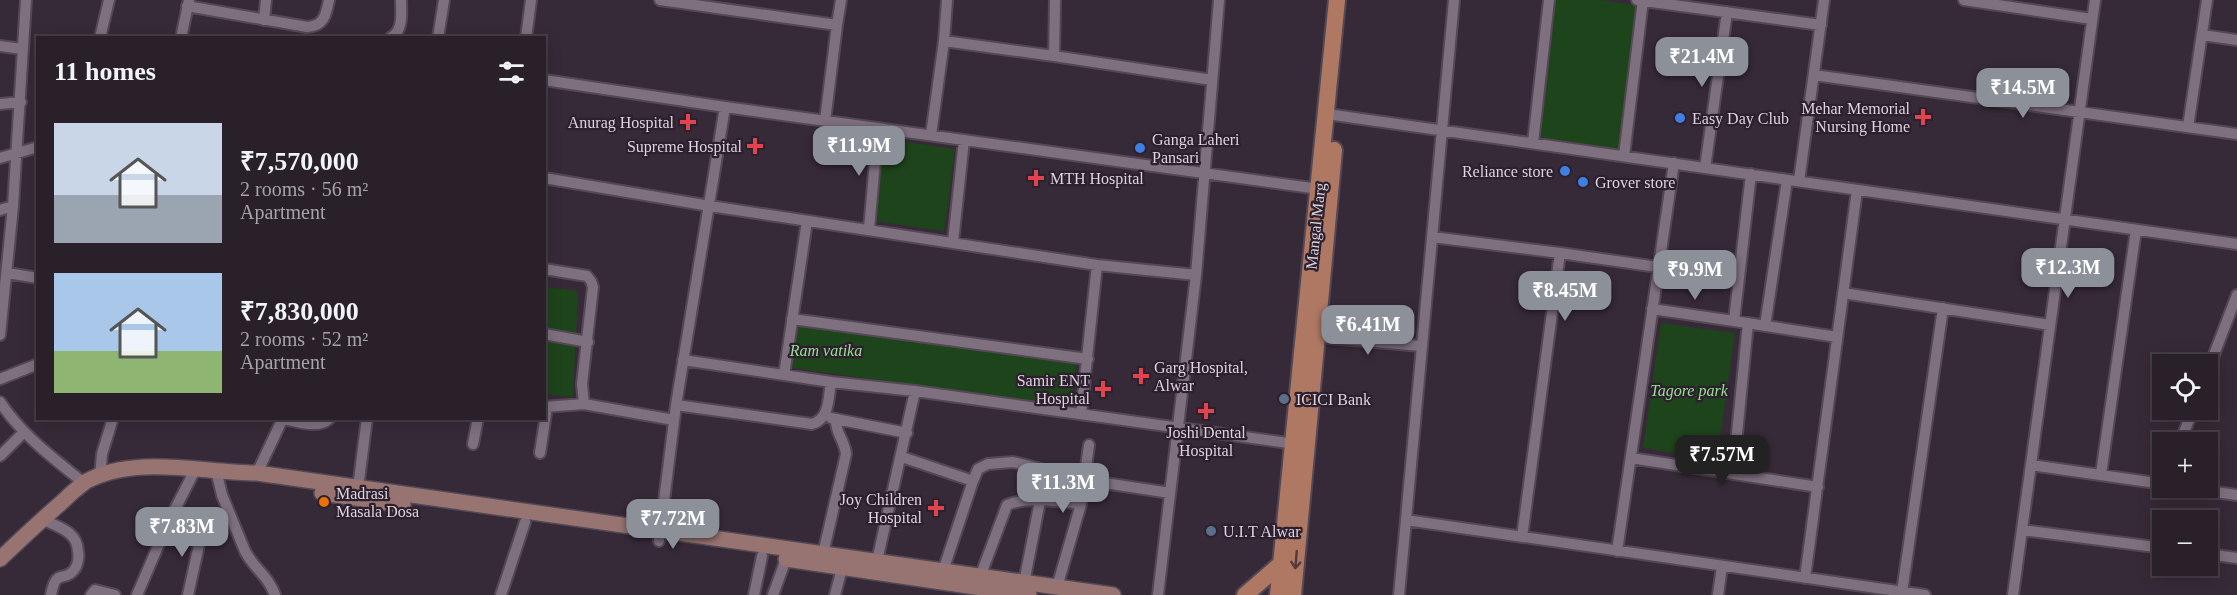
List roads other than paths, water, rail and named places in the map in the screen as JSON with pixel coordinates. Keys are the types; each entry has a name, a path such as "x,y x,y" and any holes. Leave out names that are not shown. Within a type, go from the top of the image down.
{"main road":[{"name":"Mangal Marg","path":"1293,595 1319,189 1332,115 1337,0"},
{"name":"Mangal Marg","path":"1278,595 1310,337 1332,115 1347,0"},
{"path":"0,559 84,483 120,471 150,467 196,468 236,473 257,472 660,536 960,590 996,593 1057,587 1113,595"},
{"path":"236,473 256,482 525,522 877,561 980,577 1026,589"},
{"path":"1245,595 1282,562"}],"street":[{"path":"0,334 13,206 26,0"},
{"path":"100,36 109,0"},
{"path":"264,20 266,0"},
{"path":"181,36 188,3 264,20 293,32 319,25 326,13 328,0"},
{"path":"393,36 399,30 401,0"},
{"path":"438,36 444,0"},
{"path":"526,36 531,0"},
{"path":"660,0 837,25"},
{"path":"754,0 756,13"},
{"path":"825,121 841,0"},
{"path":"931,135 945,42 946,0"},
{"path":"1054,56 1055,0"},
{"path":"1158,595 1196,275 1219,0"},
{"path":"1399,595 1454,0"},
{"path":"1533,143 1549,0"},
{"path":"1637,0 1706,4 1727,12 1821,25"},
{"path":"1624,156 1643,0"},
{"path":"1799,181 1824,0"},
{"path":"1964,0 2092,19"},
{"path":"2013,595 2095,0"},
{"path":"2188,127 2207,0"},
{"path":"1705,168 1727,12"},
{"path":"2202,35 2237,40"},
{"path":"945,42 1212,80"},
{"path":"0,46 22,49"},
{"path":"1814,75 2237,134"},
{"path":"546,80 1319,189"},
{"path":"0,104 21,102"},
{"path":"660,536 676,405 725,107"},
{"path":"1332,115 2237,244"},
{"path":"869,230 878,128"},
{"path":"953,242 964,140"},
{"path":"0,158 36,147"},
{"path":"1617,551 1674,163"},
{"path":"1734,321 1751,174"},
{"path":"546,178 710,206 1097,265 1196,275"},
{"path":"1765,326 1787,180"},
{"path":"1805,578 1857,190"},
{"path":"0,210 13,206"},
{"path":"784,375 807,221"},
{"path":"2101,474 2136,230"},
{"path":"1432,237 1659,267"},
{"path":"1522,537 1560,253"},
{"path":"1081,414 1097,265"},
{"path":"546,269 587,276 593,287 582,384 584,404"},
{"path":"7,273 36,278"},
{"path":"1844,293 2050,325"},
{"path":"2214,354 2237,295"},
{"path":"1902,592 1943,308"},
{"path":"1652,309 1838,338"},
{"path":"792,319 1088,359"},
{"path":"1733,474 1748,323"},
{"path":"546,334 588,342"},
{"path":"1310,337 1422,346"},
{"path":"683,360 1295,444"},
{"path":"0,379 36,365"},
{"path":"823,554 846,454 846,448 830,418 831,382"},
{"path":"877,561 915,391"},
{"path":"0,402 24,432 84,483"},
{"path":"546,407 584,404 674,420"},
{"path":"676,405 800,424 812,424 830,418 907,433"},
{"path":"100,476 102,454 112,420"},
{"path":"257,472 283,420"},
{"path":"289,420 319,425 328,420"},
{"path":"358,488 367,420"},
{"path":"473,444 478,420"},
{"path":"540,453 544,420"},
{"path":"0,456 24,432"},
{"path":"1057,587 1081,504 1089,445"},
{"path":"902,457 973,481"},
{"path":"1631,458 1818,487"},
{"path":"943,571 978,469 988,464 1013,462 1084,480 1170,493"},
{"path":"2031,465 2152,482"},
{"path":"137,595 168,523 196,468"},
{"path":"216,470 222,495 245,551 249,559 268,578 275,595"},
{"path":"2218,490 2236,491"},
{"path":"980,577 1007,505 1016,501 1081,504"},
{"path":"1026,589 1040,501"},
{"path":"42,519 68,531 75,537 78,544 79,558 76,567 73,572 57,577 51,595"},
{"path":"1406,520 1925,595"},
{"path":"501,595 525,522"},
{"path":"168,523 199,539 200,545 188,595"},
{"path":"2022,530 2152,547"},
{"path":"2218,555 2237,558"},
{"path":"754,595 762,556"},
{"path":"773,595 786,560"},
{"path":"1718,595 1722,566"},
{"path":"835,595 842,568"},
{"path":"91,595 95,590 115,595"}],"place":[{"name":"Mehar Memorial Nursing Home","path":"1923,117"},
{"name":"Easy Day Club","path":"1680,118"},
{"name":"Anurag Hospital","path":"688,122"},
{"name":"Supreme Hospital","path":"755,146"},
{"name":"Ganga Laheri Pansari","path":"1140,148"},
{"name":"Reliance store","path":"1565,171"},
{"name":"MTH Hospital","path":"1036,178"},
{"name":"Grover store","path":"1583,182"},
{"name":"Garg Hospital, Alwar","path":"1141,376"},
{"name":"Samir ENT Hospital","path":"1103,389"},
{"name":"ICICI Bank","path":"1284,399"},
{"name":"Joshi Dental Hospital","path":"1206,411"},
{"name":"Madrasi Masala Dosa","path":"324,502"},
{"name":"Joy Children Hospital","path":"936,508"},
{"name":"U.I.T Alwar","path":"1211,531"}],"park label":[{"name":"Ram vatika","path":"826,350"},
{"name":"Tagore park","path":"1689,390"}]}
